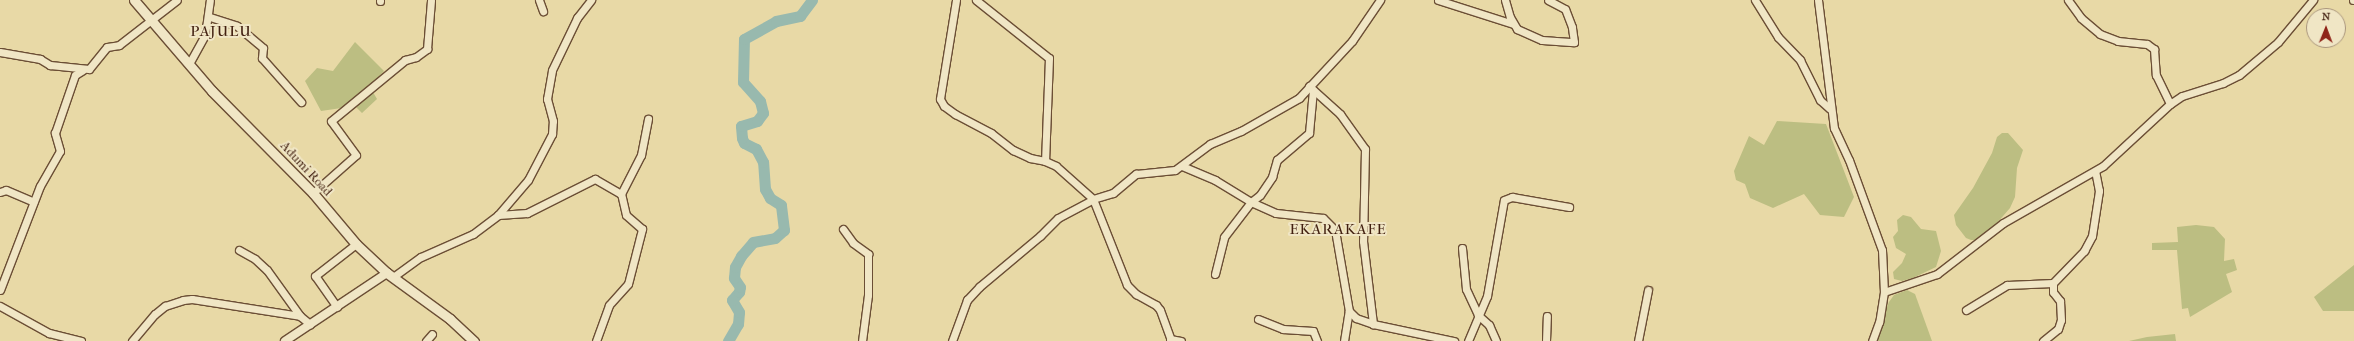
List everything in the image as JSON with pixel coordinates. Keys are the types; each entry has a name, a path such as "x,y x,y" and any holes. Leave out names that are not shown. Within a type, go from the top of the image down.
{"main road":[{"name":"Adumi Road","path":"134,0 190,62 212,91 312,193 356,244 390,275 450,319 474,341"}],"street":[{"path":"0,290 34,202 60,151 55,133 75,75 94,66 107,47 119,46 150,19 165,11 177,0"},
{"path":"190,62 205,35 210,17 210,0"},
{"path":"312,193 356,155 332,121 405,60 416,57 427,49 431,0"},
{"path":"539,0 543,11"},
{"path":"285,341 337,307 421,257 462,241 498,215 528,180 550,139 553,121 546,99 552,70 577,18 591,0"},
{"path":"956,0 940,99 944,106 955,114 991,133 1013,150 1030,158 1045,161 1061,170 1093,199 1127,285 1136,294 1156,305 1171,340 1181,341"},
{"path":"976,0 1049,58 1045,161"},
{"path":"952,341 967,300 979,287 1040,236 1058,218 1093,199 1114,193 1136,174 1170,171 1182,166 1192,155 1210,144 1241,131 1299,98 1311,88 1352,41 1380,0"},
{"path":"1438,0 1513,24"},
{"path":"1505,0 1513,24 1517,29 1542,40 1574,42 1572,27 1565,9 1548,0"},
{"path":"1755,0 1778,37 1800,60 1820,100 1830,109"},
{"path":"1818,0 1830,109 1834,128 1849,160 1882,250 1884,292 1879,322 1872,341"},
{"path":"2068,0 2081,18 2100,34 2118,41 2147,44 2154,49 2156,75 2170,104"},
{"path":"1884,292 1937,274 2003,223 2095,171 2170,104 2182,96 2223,84 2239,75 2278,42 2312,0"},
{"path":"210,17 237,26 263,48 262,58 300,102"},
{"path":"0,52 40,59 50,65 83,70"},
{"path":"1215,274 1224,237 1251,202 1260,195 1272,177 1277,160 1307,136 1311,88"},
{"path":"1311,88 1340,114 1365,149 1363,241 1373,324"},
{"path":"596,341 609,305 628,284 642,229 626,215 621,194 642,155 648,119"},
{"path":"1182,166 1215,180 1251,202 1276,213 1316,216 1329,222 1337,238 1349,311 1344,341"},
{"path":"2043,341 2058,329 2060,320 2060,301 2053,292 2053,283 2084,251 2092,236 2099,191 2095,171"},
{"path":"498,215 527,213 595,179 621,194"},
{"path":"0,192 6,190 34,202"},
{"path":"1468,341 1487,296 1504,200 1512,197 1569,207"},
{"path":"843,229 853,243 868,254 868,295 862,341"},
{"path":"337,307 315,276 356,244"},
{"path":"1462,248 1466,289 1478,315 1490,325 1496,341"},
{"path":"239,250 255,259 267,270 300,316 310,324"},
{"path":"1966,310 2011,284 2053,283"},
{"path":"1638,341 1648,290"},
{"path":"132,341 155,314 178,300 192,299 300,316"},
{"path":"0,306 49,333 81,341"},
{"path":"1349,311 1356,318 1373,324 1454,341"},
{"path":"1546,341 1547,316"},
{"path":"1258,319 1283,329 1313,331 1317,341"},
{"path":"426,341 432,334"}],"green space":[{"path":"355,42 384,71 370,87 377,99 362,113 355,106 321,111 305,81 317,68 333,71"},
{"path":"1777,121 1826,124 1854,197 1844,217 1820,215 1804,194 1773,208 1750,198 1745,184 1736,180 1734,171 1749,136 1764,145"},
{"path":"2002,133 2008,133 2023,150 2017,168 2015,197 2010,208 1997,223 1977,240 1971,240 1966,238 1956,225 1954,215 1973,188 1992,153 1997,137"},
{"path":"1903,215 1911,217 1921,229 1936,231 1941,251 1936,267 1913,278 1902,281 1894,279 1893,272 1902,263 1906,254 1896,248 1893,237 1898,231 1897,220"},
{"path":"2196,225 2214,227 2225,239 2224,261 2234,259 2237,270 2226,274 2232,292 2190,317 2188,308 2182,309 2177,250 2152,250 2152,243 2178,242 2177,227"},
{"path":"2354,265 2354,311 2323,311 2314,297"},
{"path":"1907,290 1915,294 1932,341 1872,341 1889,302 1894,295"},
{"path":"2175,334 2176,341 2129,341 2147,337"}],"waterway":[{"path":"728,341 738,324 739,312 732,300 739,292 740,287 734,278 735,267 741,256 753,242 775,238 784,230 781,205 770,198 765,189 763,162 756,149 744,143 742,138 741,126 757,121 763,113 760,101 743,82 744,39 776,21 800,16 812,0"}],"district":[{"name":"PAJULU","path":"221,32"},
{"name":"EKARAKAFE","path":"1338,230"}]}
